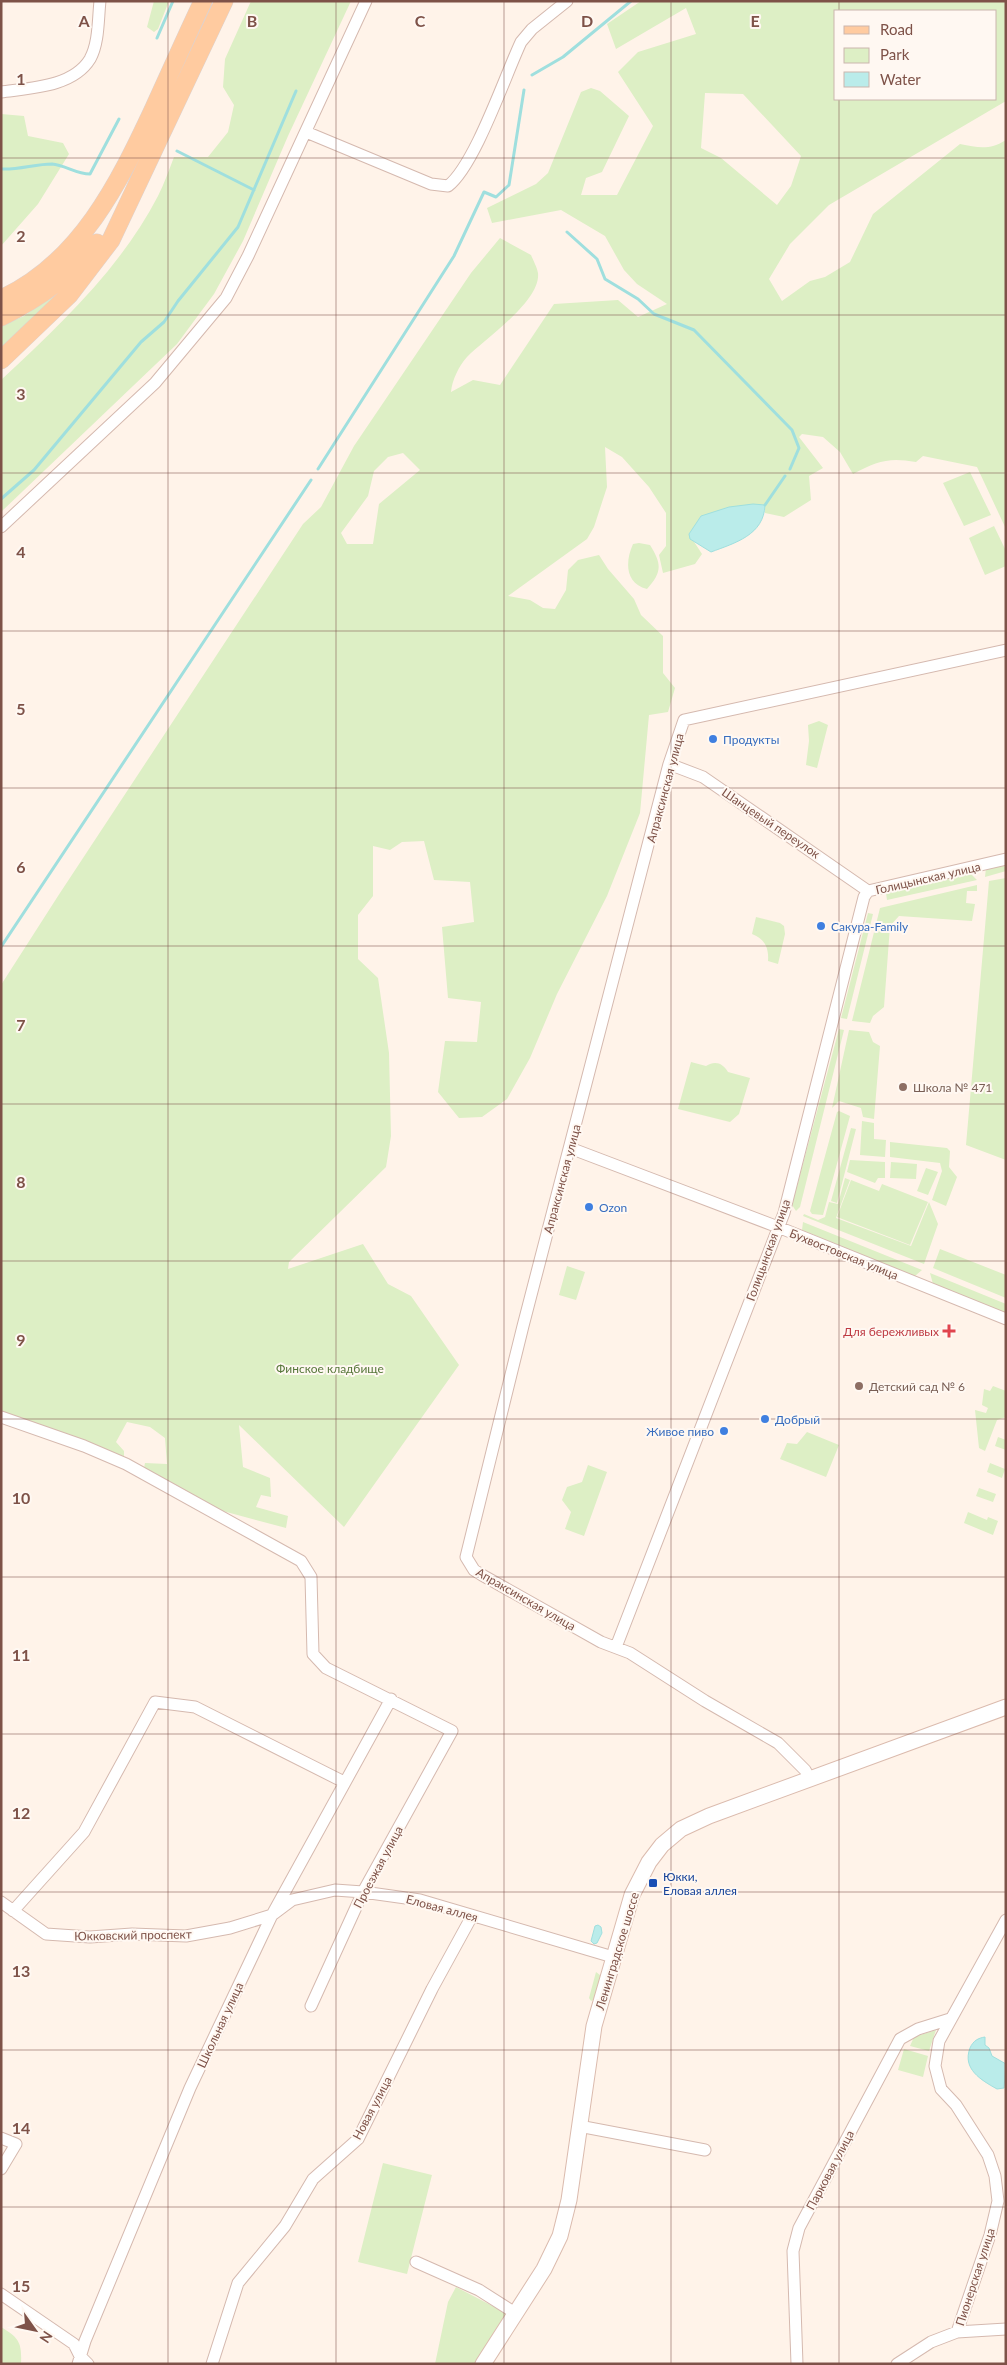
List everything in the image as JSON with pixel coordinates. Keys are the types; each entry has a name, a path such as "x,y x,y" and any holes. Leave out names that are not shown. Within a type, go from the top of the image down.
{"main road":[{"path":"1,300 16,292 57,262 92,224 126,169 203,1"},
{"path":"1,360 70,296 111,240 224,1"},
{"path":"1,317 24,306 63,279 93,248 128,204"},
{"name":"Ленинградское шоссе","path":"483,2364 544,2269 560,2236 569,2200 594,2026 613,1957 638,1883 649,1862 662,1845 681,1830 709,1816 1006,1708"}],"street":[{"path":"1,92 48,84 74,75 90,59 95,40 100,1"},
{"path":"1,527 155,382 208,322 230,290 366,1"},
{"path":"306,132 431,184 448,186 460,175 479,138 521,42 532,29 567,1"},
{"name":"Апраксинская улица","path":"810,1779 805,1770 778,1743 705,1701 630,1653 601,1642 482,1575 474,1570 466,1557 669,764 684,720 1006,650"},
{"name":"Шанцевый переулок","path":"669,764 703,777 868,891"},
{"name":"Голицынская улица","path":"616,1647 784,1213 833,1022 860,905 868,891 1006,859"},
{"name":"Бухвостовская улица","path":"570,1148 778,1227 1006,1319"},
{"path":"1,1417 84,1446 126,1464 301,1561 311,1577 312,1654 326,1668 391,1699"},
{"name":"Проезжая улица","path":"311,2006 363,1892 452,1731 391,1699"},
{"name":"Школьная улица","path":"82,2361 190,2088 272,1915 391,1699"},
{"path":"13,1911 84,1832 155,1702 195,1707 344,1782"},
{"name":"Еловая аллея","path":"272,1915 292,1900 335,1890 363,1892 420,1900 613,1957"},
{"name":"Юкковский проспект","path":"1,1902 46,1934 90,1937 132,1934 186,1936 230,1928 272,1915"},
{"name":"Новая улица","path":"212,2364 238,2283 285,2226 313,2178 358,2139 432,1989 472,1916"},
{"name":"Пионерская улица","path":"897,2364 931,2342 957,2332 990,2235 998,2200 996,2176 988,2155 956,2106 941,2089 935,2066 939,2041 950,2019 969,1990 1006,1920"},
{"name":"Парковая улица","path":"797,2364 793,2251 799,2228 900,2039 918,2029 950,2019"},
{"path":"579,2126 705,2150"},
{"path":"1,2138 16,2144 1,2169"},
{"path":"416,2262 479,2290 515,2313"},
{"path":"1,2294 74,2344 82,2361"},
{"path":"957,2332 1006,2328"}],"green space":[{"path":"154,1 169,1 158,29 154,32 147,27"},
{"path":"251,1 351,1 288,136 243,241 214,294 177,344 1,512 1,380 67,317 126,248 143,223 160,191 174,157 208,157 228,132 234,105 223,87 225,59"},
{"name":"Финское кладбище","path":"641,1 1006,1 1006,101 829,205 790,244 769,279 782,301 810,281 825,277 850,262 873,214 960,144 989,147 1006,140 1006,529 977,467 923,456 916,462 883,461 853,474 840,452 823,437 802,434 799,437 823,468 809,476 811,500 784,517 765,513 765,505 701,516 689,534 702,554 695,564 663,573 659,555 666,546 666,513 649,487 622,457 605,447 607,487 594,527 587,539 508,596 530,600 543,608 555,609 566,590 568,570 578,560 599,555 608,569 634,599 641,615 663,636 663,673 675,688 668,712 649,715 640,813 607,896 557,994 530,1058 507,1099 482,1117 459,1118 438,1092 445,1041 477,1042 481,1002 448,998 442,927 474,922 470,882 434,880 424,841 402,842 390,850 373,846 373,896 358,915 358,959 378,978 389,1053 391,1136 386,1167 289,1262 288,1269 363,1244 388,1284 411,1296 459,1365 344,1527 239,1425 243,1467 270,1478 271,1497 261,1495 256,1507 288,1516 286,1528 219,1510 144,1468 145,1463 167,1464 165,1438 150,1427 127,1422 116,1442 124,1451 124,1459 83,1441 1,1411 1,985 303,524 321,507 354,446 471,273 500,238 531,255 538,273 537,284 522,307 467,357 454,378 451,392 473,380 500,385 554,304 618,300 638,317 667,304 637,284 624,270 605,236 561,210 492,223 487,208 536,184 548,173 581,92 591,88 600,91 629,116 602,172 586,178 581,195 617,195 653,126 618,72 638,52 696,34 686,8 616,49 607,24","holes":["705,93 743,94 801,156 791,186 777,205 721,158 701,148","403,453 420,470 379,504 373,544 347,544 341,533 368,496 374,471 388,457"]},
{"path":"1,114 24,116 28,136 63,143 69,154 38,204 1,246"},
{"path":"80,275 1,351 1,326 24,316"},
{"path":"970,472 991,515 964,526 943,483"},
{"path":"994,526 1006,551 1006,566 985,575 969,538"},
{"path":"633,544 650,545 657,558 659,568 658,573 647,589 634,582 629,571 630,551"},
{"path":"819,721 828,725 817,768 806,765 809,741 808,725"},
{"path":"1006,863 1006,871 985,877 986,868"},
{"path":"970,873 977,880 887,900 886,893"},
{"path":"1006,878 1006,1160 966,1145 989,881"},
{"path":"977,885 977,891 967,891 966,903 975,904 972,921 899,916 890,926 884,1007 873,1016 870,1023 852,1021 880,908"},
{"path":"868,913 873,914 847,1019 841,1018"},
{"path":"756,917 780,923 784,926 785,934 778,964 768,961 768,952 765,944 752,934"},
{"path":"839,1029 844,1030 800,1207 796,1211 792,1205"},
{"path":"849,1030 869,1032 873,1042 880,1046 874,1119 863,1117 861,1108 839,1101 832,1108"},
{"path":"691,1062 706,1066 718,1063 724,1066 728,1072 750,1078 739,1114 730,1122 678,1109"},
{"path":"839,1111 850,1116 823,1215 812,1214 810,1211 837,1112"},
{"path":"862,1121 874,1123 874,1139 886,1140 885,1157 860,1155"},
{"path":"851,1128 856,1129 837,1203 831,1201"},
{"path":"890,1142 947,1148 950,1151 949,1167 957,1177 946,1206 932,1200 942,1171 940,1163 890,1157"},
{"path":"850,1160 885,1162 885,1178 878,1178 875,1183 847,1172"},
{"path":"891,1162 917,1164 916,1179 890,1178"},
{"path":"926,1168 938,1172 928,1195 917,1191"},
{"path":"845,1178 850,1180 836,1218 911,1246 929,1202 938,1224 924,1264 803,1216 804,1214 818,1220 825,1217 829,1202 838,1204"},
{"path":"851,1180 879,1191 882,1184 928,1202 910,1245 837,1217"},
{"path":"803,1222 922,1270 915,1276 802,1230"},
{"path":"940,1249 1006,1275 1006,1298 933,1268"},
{"path":"567,1266 585,1272 576,1300 559,1295"},
{"path":"930,1273 1006,1304 1006,1313 933,1284"},
{"path":"993,1386 1006,1391 1006,1417 997,1420 985,1451 979,1448 975,1410 986,1413 988,1408 982,1405 984,1389 990,1391"},
{"path":"807,1432 839,1445 826,1477 780,1459 787,1443 797,1444"},
{"path":"998,1437 1006,1440 1006,1450 995,1446"},
{"path":"990,1463 1005,1469 1002,1478 987,1472"},
{"path":"588,1465 607,1472 584,1536 565,1529 571,1512 562,1500 567,1487 582,1482"},
{"path":"979,1488 996,1494 993,1502 976,1496"},
{"path":"968,1512 987,1520 988,1517 998,1521 993,1535 964,1523"},
{"path":"596,1972 600,1975 601,1983 591,2001 589,1998"},
{"path":"936,2030 929,2051 910,2046 914,2037"},
{"path":"904,2049 928,2056 923,2077 898,2070"},
{"path":"383,2163 432,2175 407,2274 358,2262"},
{"path":"456,2287 506,2313 475,2364 435,2364 448,2302"},
{"path":"1,2327 12,2334 18,2341 21,2350 21,2364 1,2363"}],"water":[{"path":"753,504 765,505 760,524 754,531 738,541 711,552 690,539 689,534 701,516 729,507"},
{"path":"595,1926 601,1927 602,1933 597,1943 594,1944 591,1941"},
{"path":"985,2037 985,2045 989,2048 992,2056 1006,2064 1004,2088 997,2089 985,2082 971,2068 968,2055 970,2048 976,2040"}],"waterway":[{"path":"157,38 173,1"},
{"path":"532,75 563,57 631,1"},
{"path":"318,469 454,256 484,192 496,197 509,185 524,90"},
{"path":"1,499 34,470 141,342 164,322 178,301 238,227 296,91"},
{"path":"1,169 52,164 80,173 90,174 119,119"},
{"path":"177,151 254,190"},
{"path":"567,232 597,259 605,279 638,299 654,314 694,330 792,430 799,448 790,469"},
{"path":"765,505 785,476"},
{"path":"1,947 311,480"}],"place":[{"name":"Продукты","path":"713,739"},
{"name":"Сакура-Family","path":"821,926"},
{"name":"Школа № 471","path":"903,1087"},
{"name":"Ozon","path":"589,1207"},
{"name":"Для бережливых","path":"949,1331"},
{"name":"Детский сад № 6","path":"859,1386"},
{"name":"Добрый","path":"765,1419"},
{"name":"Живое пиво","path":"724,1431"},
{"name":"Юкки, Еловая аллея","path":"653,1883"}]}
